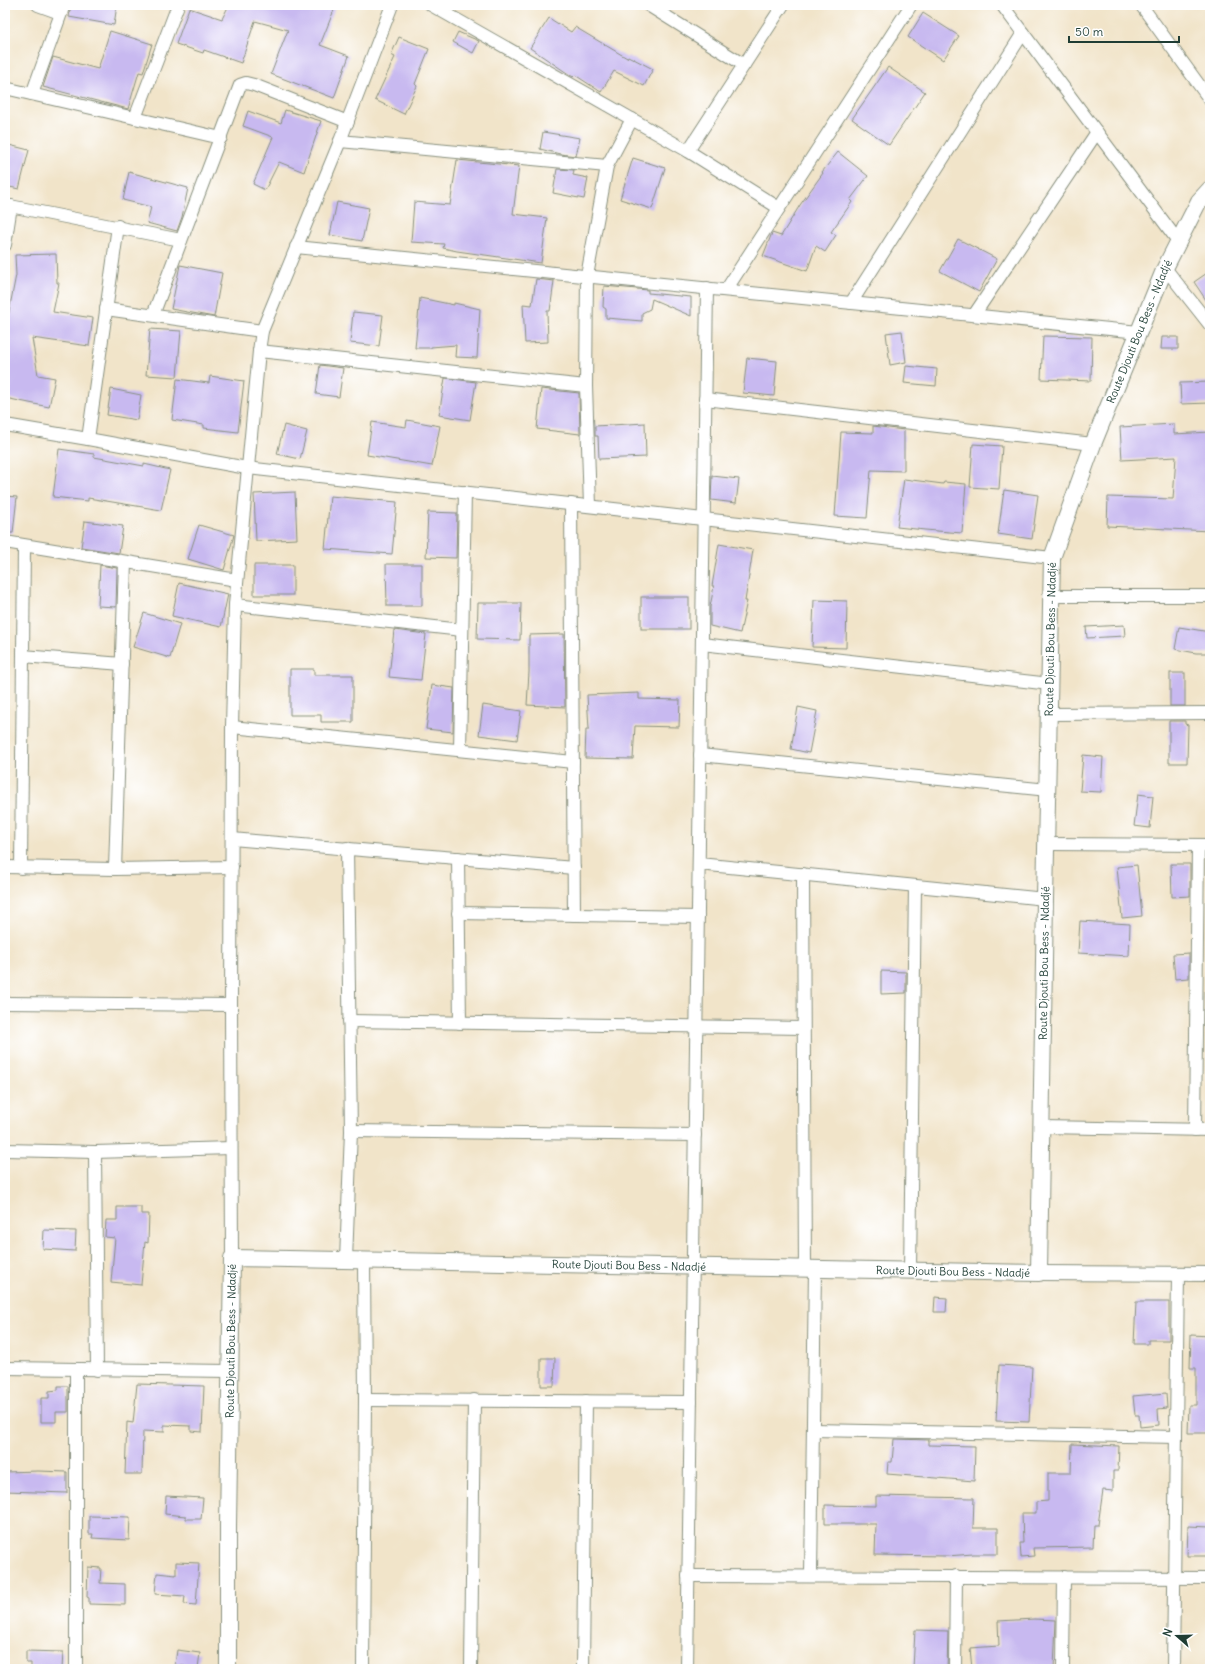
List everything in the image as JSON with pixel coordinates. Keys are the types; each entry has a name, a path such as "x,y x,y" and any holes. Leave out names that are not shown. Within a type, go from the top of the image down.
{"main road":[{"name":"Route Djouti Bou Bess - Ndadjé","path":"228,1669 229,1372 232,1258 1039,1273 1044,899 1047,844 1052,558 1093,444 1165,268 1199,201 1210,189"}],"street":[{"path":"32,94 62,9 38,5"},
{"path":"135,118 178,5"},
{"path":"431,5 688,151 779,208"},
{"path":"648,5 744,65"},
{"path":"688,151 783,5"},
{"path":"726,290 911,5"},
{"path":"1002,5 1178,241"},
{"path":"1141,5 1210,100"},
{"path":"232,1258 232,726 235,606 236,580 259,351 262,331 348,122 388,6"},
{"path":"851,303 1023,33"},
{"path":"153,315 240,85 246,83 348,122"},
{"path":"5,88 221,138"},
{"path":"590,506 586,386 586,276 607,166 632,119"},
{"path":"974,315 1097,132"},
{"path":"340,141 607,166"},
{"path":"5,245 8,205 118,226 181,240"},
{"path":"88,439 118,226"},
{"path":"296,247 1139,332"},
{"path":"1165,268 1210,325"},
{"path":"687,1669 707,288"},
{"path":"106,309 262,331"},
{"path":"259,351 586,386"},
{"path":"706,399 1093,444"},
{"path":"5,426 88,439 247,468 1052,558"},
{"path":"460,750 465,492"},
{"path":"571,504 574,915"},
{"path":"5,542 236,580"},
{"path":"21,868 24,546"},
{"path":"115,869 125,562"},
{"path":"1052,596 1210,596"},
{"path":"235,606 462,630"},
{"path":"702,644 1050,684"},
{"path":"23,656 122,664"},
{"path":"1049,714 1210,713"},
{"path":"232,726 573,762"},
{"path":"700,755 1048,790"},
{"path":"232,839 574,868"},
{"path":"1047,844 1204,845 1195,1130"},
{"path":"346,1260 351,1130 347,848"},
{"path":"458,858 460,1023"},
{"path":"699,864 1044,899"},
{"path":"5,867 115,869 232,867"},
{"path":"803,874 803,1028 813,1430 811,1576"},
{"path":"910,1270 915,886"},
{"path":"458,913 698,917"},
{"path":"5,1003 231,1005"},
{"path":"349,1021 803,1028"},
{"path":"1042,1127 1210,1130"},
{"path":"351,1130 695,1135"},
{"path":"5,1150 95,1152 231,1148"},
{"path":"95,1152 97,1370"},
{"path":"363,1669 365,1400 364,1261"},
{"path":"1039,1273 1210,1274"},
{"path":"1174,1669 1178,1274"},
{"path":"5,1368 229,1372"},
{"path":"76,1370 76,1669"},
{"path":"365,1400 691,1402"},
{"path":"471,1669 474,1400"},
{"path":"584,1669 586,1401"},
{"path":"813,1430 1176,1437"},
{"path":"688,1576 1210,1578"},
{"path":"955,1669 956,1576"},
{"path":"1063,1669 1064,1577"}],"building":[{"path":"71,5 117,5 114,25 69,17"},
{"path":"229,5 336,5 320,45 349,56 334,98 271,74 288,30 255,21 241,63 204,50 203,53 176,44 189,8 222,19"},
{"path":"923,13 959,36 943,60 908,37"},
{"path":"549,18 571,32 575,27 627,58 628,56 653,69 644,86 614,71 601,92 575,75 573,77 530,48"},
{"path":"110,31 152,44 143,73 139,72 128,109 43,87 53,57 98,69"},
{"path":"458,32 479,41 473,53 453,42"},
{"path":"399,37 429,49 415,84 417,86 404,114 375,100 395,57 391,55"},
{"path":"888,67 925,92 889,145 852,119"},
{"path":"285,110 321,121 304,172 279,162 265,190 253,184 273,137 243,126 248,111 281,123"},
{"path":"543,132 580,138 576,156 540,149"},
{"path":"5,144 29,150 19,189 5,186"},
{"path":"838,152 868,176 850,200 852,202 831,232 836,235 825,252 816,246 807,271 763,256 772,233 781,236 800,205 823,173 822,172"},
{"path":"633,158 665,168 652,209 620,199"},
{"path":"457,160 519,166 513,214 547,218 541,263 457,251 443,248 444,244 411,242 414,202 450,205"},
{"path":"557,169 574,170 573,175 588,178 584,199 553,193"},
{"path":"129,172 188,188 182,217 177,231 147,223 151,207 123,200"},
{"path":"337,202 369,208 362,241 330,235"},
{"path":"958,239 997,259 979,292 940,271"},
{"path":"56,254 57,283 59,283 53,312 93,318 89,346 32,338 38,375 55,378 49,407 5,398 5,332 16,275 15,255"},
{"path":"180,265 222,273 214,317 171,309"},
{"path":"1210,271 1210,306 1194,282"},
{"path":"536,279 554,281 550,311 547,311 548,342 525,343 523,304 532,305"},
{"path":"604,286 648,290 648,293 691,297 691,316 652,299 650,309 642,313 642,321 606,318 606,309 603,307"},
{"path":"420,298 454,305 454,303 480,309 477,358 455,357 456,345 415,348"},
{"path":"353,312 383,315 379,346 350,343"},
{"path":"150,329 181,331 177,377 146,375"},
{"path":"902,331 906,362 890,365 886,333"},
{"path":"1043,336 1092,337 1091,381 1041,379"},
{"path":"1162,337 1178,337 1178,349 1161,349"},
{"path":"747,358 777,361 774,396 743,393"},
{"path":"320,365 343,368 339,397 316,394"},
{"path":"906,366 937,369 936,386 904,383"},
{"path":"210,376 244,381 238,432 204,428 204,425 172,420 177,379 209,383"},
{"path":"445,378 476,382 470,420 439,415"},
{"path":"1210,382 1210,403 1181,404 1180,383"},
{"path":"111,389 141,395 137,420 107,415"},
{"path":"541,389 579,393 580,434 537,429"},
{"path":"407,420 440,426 432,466 367,455 372,422 406,427"},
{"path":"645,423 646,457 599,459 598,436 595,436 595,426"},
{"path":"1174,424 1174,434 1210,432 1210,531 1107,526 1108,497 1173,499 1176,457 1122,460 1120,427"},
{"path":"284,425 307,431 300,459 277,454"},
{"path":"873,426 904,430 904,471 871,470 867,518 835,516 841,432 873,433"},
{"path":"973,444 1002,446 999,489 970,487"},
{"path":"59,449 94,454 94,457 144,466 144,464 170,470 161,510 88,498 88,501 53,497"},
{"path":"712,476 739,479 736,503 711,500"},
{"path":"904,479 943,484 944,482 966,484 962,533 897,527"},
{"path":"1004,490 1038,495 1032,539 998,534"},
{"path":"295,492 297,539 256,541 254,494"},
{"path":"5,496 17,497 13,533 5,533"},
{"path":"330,496 397,502 392,554 325,549"},
{"path":"428,512 457,513 456,558 426,557"},
{"path":"85,521 123,526 119,553 81,547"},
{"path":"199,525 234,535 224,570 188,559"},
{"path":"719,544 753,550 745,601 747,601 740,633 710,626 710,607 714,586 712,586"},
{"path":"386,564 422,564 422,606 387,606"},
{"path":"100,565 117,568 116,607 98,606"},
{"path":"254,565 293,565 293,595 254,595"},
{"path":"179,583 228,594 221,627 172,616"},
{"path":"641,597 689,597 689,629 641,629"},
{"path":"814,600 847,601 846,648 812,647"},
{"path":"478,603 521,603 520,640 477,639"},
{"path":"144,613 180,624 170,658 133,647"},
{"path":"1124,625 1125,636 1087,638 1086,627"},
{"path":"1179,627 1210,632 1210,653 1196,653 1175,649"},
{"path":"394,630 426,634 421,680 389,677"},
{"path":"564,634 565,707 527,705 529,635"},
{"path":"290,669 314,669 314,675 353,675 353,722 321,722 321,715 290,715"},
{"path":"1170,673 1185,673 1185,706 1170,706"},
{"path":"432,685 454,688 453,732 426,729"},
{"path":"639,693 639,699 680,700 679,727 635,726 633,759 585,758 586,729 589,729 587,695"},
{"path":"483,705 521,711 517,740 479,735"},
{"path":"798,707 817,711 809,753 791,749"},
{"path":"1169,721 1185,721 1185,724 1188,725 1187,763 1169,763"},
{"path":"1083,755 1103,757 1101,792 1080,791"},
{"path":"1138,794 1153,796 1150,828 1134,826"},
{"path":"1171,864 1190,864 1190,896 1172,897"},
{"path":"1137,865 1142,916 1122,918 1117,867"},
{"path":"1080,921 1130,924 1129,956 1078,953"},
{"path":"1189,953 1189,978 1175,979 1173,954"},
{"path":"881,971 906,972 906,993 881,994"},
{"path":"117,1207 141,1207 141,1214 149,1214 148,1243 145,1242 141,1285 111,1282 115,1238 105,1237 106,1220 117,1220"},
{"path":"44,1230 76,1231 75,1251 43,1249"},
{"path":"935,1297 947,1298 946,1312 934,1312"},
{"path":"1136,1302 1169,1302 1169,1340 1148,1340 1148,1344 1134,1344"},
{"path":"1191,1335 1210,1336 1210,1433 1188,1433 1189,1405 1196,1405 1196,1368 1190,1368"},
{"path":"541,1358 555,1358 554,1386 541,1386"},
{"path":"999,1365 1032,1367 1029,1422 996,1421"},
{"path":"137,1384 204,1386 202,1432 191,1431 191,1426 164,1425 164,1432 143,1431 142,1474 125,1474 127,1422 133,1423"},
{"path":"58,1386 68,1386 68,1412 56,1412 56,1422 41,1422 41,1398 49,1398 49,1391 58,1390"},
{"path":"1166,1393 1167,1408 1158,1409 1159,1425 1140,1427 1139,1415 1135,1415 1133,1396"},
{"path":"894,1439 929,1440 929,1445 975,1446 974,1481 887,1474 888,1462 892,1462"},
{"path":"1072,1444 1119,1446 1118,1471 1113,1471 1113,1491 1103,1490 1098,1525 1094,1525 1093,1547 1033,1548 1034,1556 1021,1557 1020,1543 1023,1543 1022,1513 1036,1513 1036,1502 1048,1501 1048,1473 1071,1473"},
{"path":"5,1472 67,1472 67,1493 5,1491"},
{"path":"166,1496 203,1498 201,1519 186,1519 186,1516 165,1514"},
{"path":"876,1496 974,1498 973,1528 998,1528 998,1554 947,1556 875,1555 876,1524 825,1524 825,1505 876,1506"},
{"path":"89,1516 130,1517 129,1540 92,1538 93,1534 89,1534"},
{"path":"1188,1526 1210,1527 1210,1556 1187,1556"},
{"path":"176,1562 199,1563 196,1605 184,1604 185,1596 155,1594 157,1573 176,1575"},
{"path":"88,1567 101,1568 100,1583 125,1584 125,1605 89,1604 89,1598 87,1597"},
{"path":"1034,1619 1056,1620 1054,1669 996,1669 996,1667 972,1669 970,1648 999,1646 998,1621"},
{"path":"915,1630 948,1631 947,1669 913,1669"},
{"path":"177,1650 200,1653 198,1668 175,1665"},
{"path":"26,1651 63,1652 62,1669 31,1669 31,1663 26,1663"}]}
